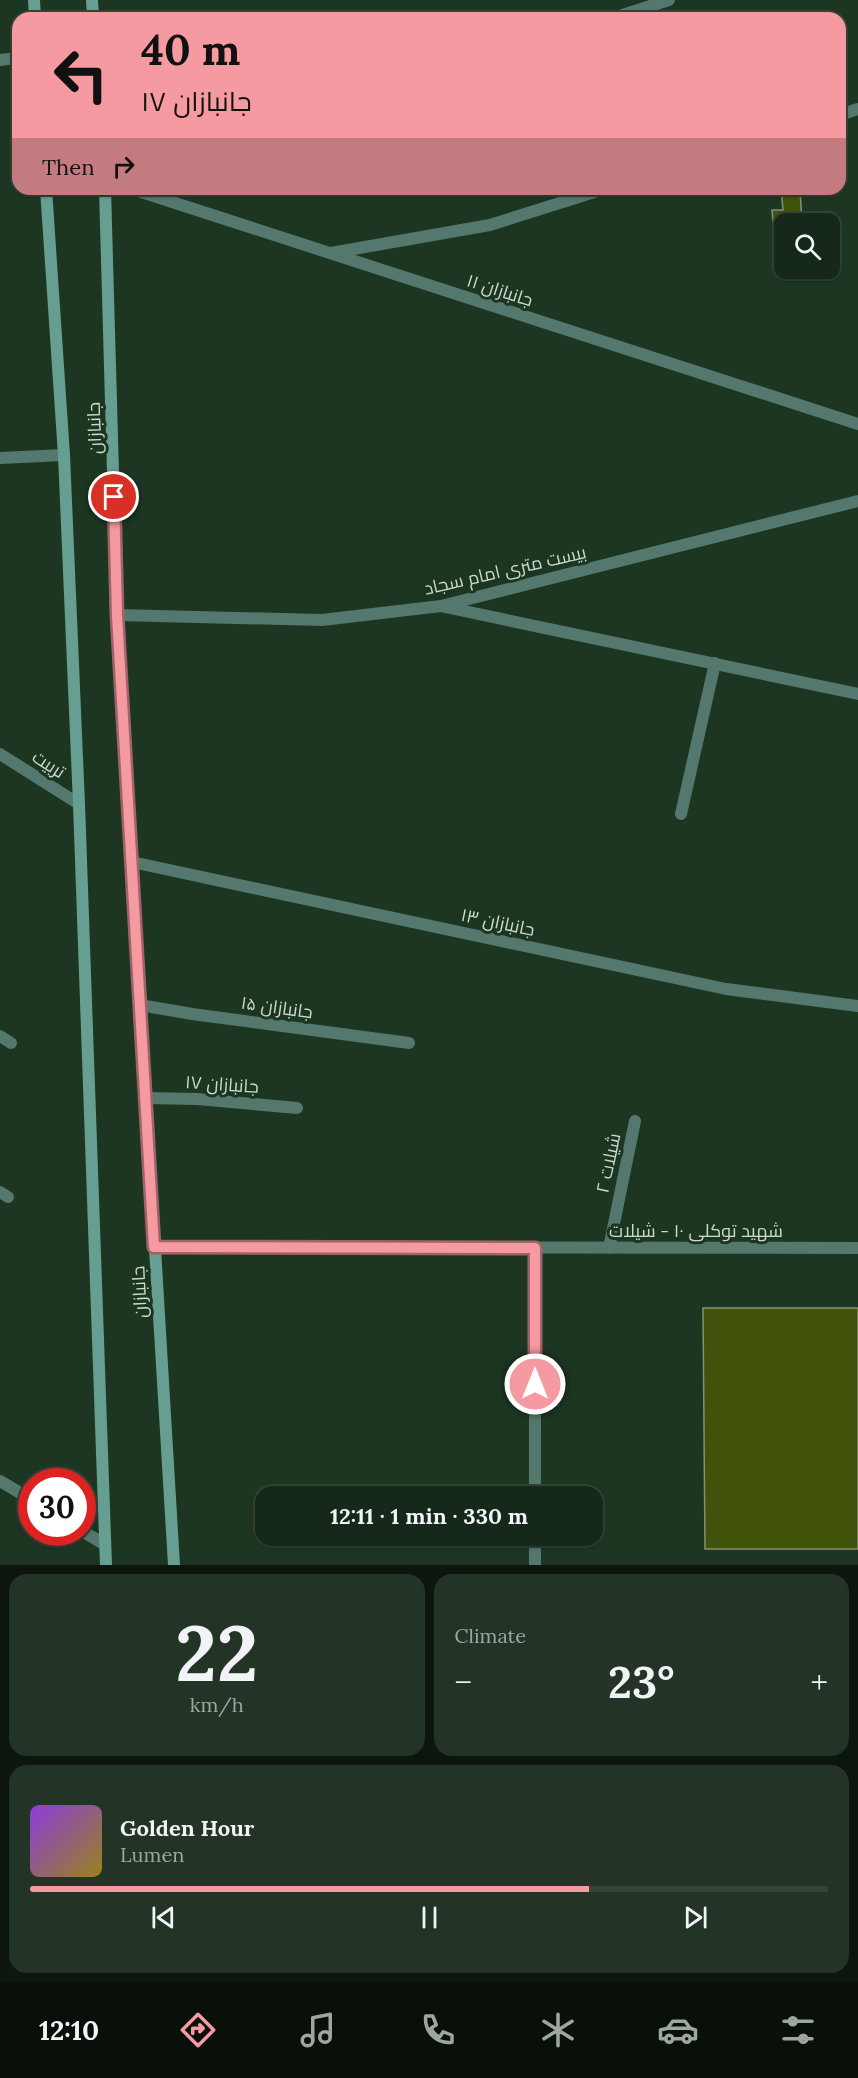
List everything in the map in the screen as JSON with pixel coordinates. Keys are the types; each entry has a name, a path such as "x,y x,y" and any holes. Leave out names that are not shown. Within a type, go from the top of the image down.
{"main road":[{"name":"جانبازان","path":"46,195 64,455 106,1565"},
{"name":"جانبازان","path":"105,195 117,615 174,1565"}],"street":[{"path":"632,12 669,0"},
{"name":"جانبازان ۱۱","path":"150,195 858,424"},
{"path":"328,254 490,225 585,195"},
{"path":"0,458 64,455"},
{"name":"بیست متری امام سجاد","path":"117,615 322,620 441,606 858,501"},
{"path":"441,606 858,693"},
{"path":"681,814 715,663"},
{"name":"تربیت","path":"0,754 79,804"},
{"name":"جانبازان ۱۳","path":"132,862 726,989 858,1006"},
{"name":"جانبازان ۱۵","path":"140,1005 410,1043"},
{"path":"0,1036 11,1043"},
{"name":"جانبازان ۱۷","path":"146,1098 197,1099 297,1107"},
{"name":"شیلات ۲","path":"609,1248 635,1121"},
{"path":"154,1247 535,1248 535,1486"},
{"name":"شهید توکلی ۱۰ - شیلات","path":"535,1248 858,1248"},
{"path":"0,1481 18,1492"},
{"path":"96,1539 104,1544"},
{"path":"535,1546 535,1565"}],"building":[{"path":"782,195 800,195 801,213 774,213 774,234 772,210 783,210"},
{"path":"703,1308 858,1308 858,1549 705,1549"}],"route":[{"path":"114,497 117,615 154,1247 535,1248 535,1384"}]}
